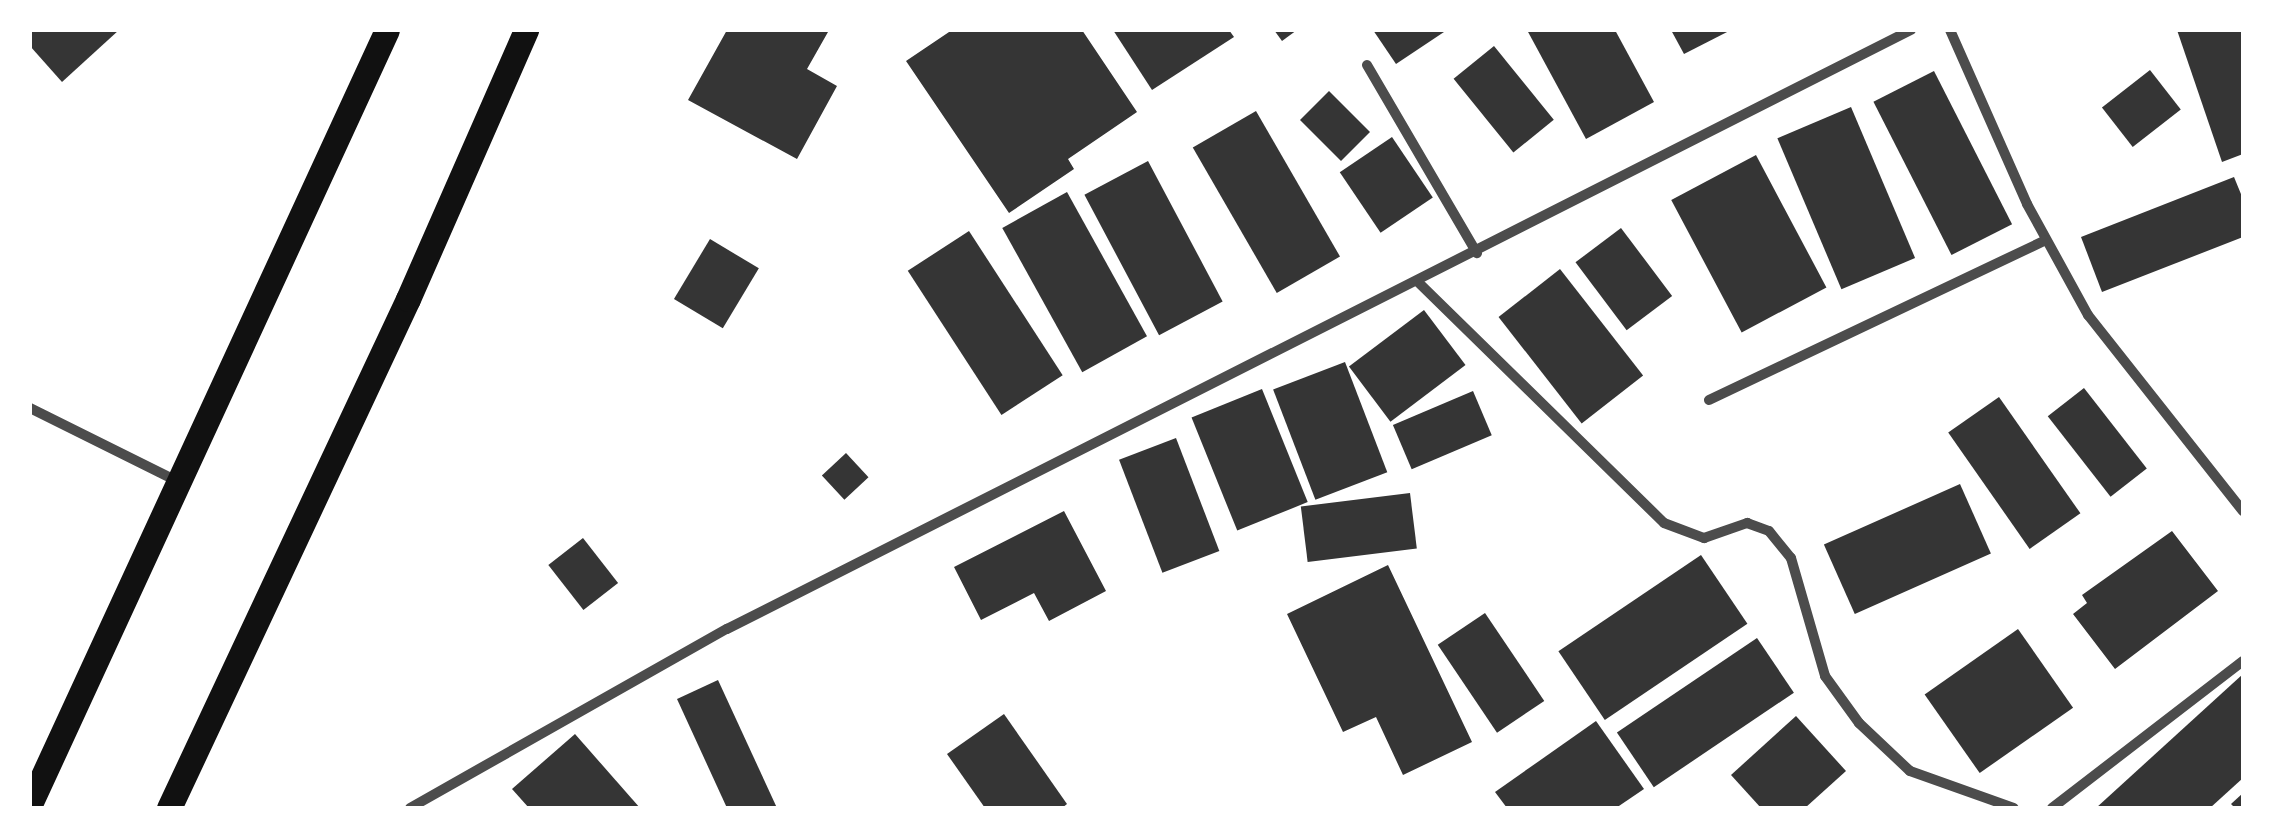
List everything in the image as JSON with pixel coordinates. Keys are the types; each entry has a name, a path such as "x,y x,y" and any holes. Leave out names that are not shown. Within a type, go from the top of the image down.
{"main road":[{"path":"30,804 182,484 387,30"},
{"path":"169,808 408,300 526,30"}],"street":[{"path":"410,808 727,630 1912,30"},
{"path":"1950,30 2046,240 2088,316 2243,510"},
{"path":"1367,65 1478,253"},
{"path":"1709,400 2046,240"},
{"path":"1418,283 1664,523 1704,538 1746,522 1770,531 1791,558 1825,676 1860,723 1910,771 1976,802 2014,808"},
{"path":"30,408 182,484"},
{"path":"2052,808 2243,661"}],"building":[{"path":"30,30 119,30 62,82 30,46"},
{"path":"727,30 828,32 807,69 837,86 797,159 688,100"},
{"path":"952,30 1082,30 1137,112 1068,159 1074,169 1009,213 906,61"},
{"path":"1113,30 1229,30 1234,37 1152,90"},
{"path":"1274,30 1297,30 1282,41"},
{"path":"1373,30 1447,30 1396,64"},
{"path":"1527,30 1615,30 1654,102 1586,139"},
{"path":"1671,30 1731,30 1684,54"},
{"path":"2177,30 2243,30 2243,154 2222,162"},
{"path":"1494,46 1554,120 1513,153 1454,79"},
{"path":"2150,70 2181,109 2133,147 2102,108"},
{"path":"1934,71 2012,224 1951,255 1873,102"},
{"path":"1329,91 1370,132 1341,161 1300,120"},
{"path":"1851,107 1915,258 1841,289 1777,138"},
{"path":"1256,111 1340,256 1277,293 1193,148"},
{"path":"1392,137 1433,198 1381,233 1340,172"},
{"path":"1756,155 1826,287 1742,333 1671,200"},
{"path":"1148,161 1223,301 1159,335 1084,195"},
{"path":"2234,177 2243,199 2243,237 2102,292 2081,237"},
{"path":"1067,192 1147,336 1082,372 1002,228"},
{"path":"1621,228 1672,296 1627,330 1575,262"},
{"path":"969,231 1063,375 1001,415 908,271"},
{"path":"710,239 759,268 723,328 674,299"},
{"path":"1560,269 1643,375 1582,423 1499,317"},
{"path":"1424,310 1466,365 1390,422 1349,367"},
{"path":"1345,362 1387,472 1315,500 1273,390"},
{"path":"2084,388 2147,468 2111,497 2048,416"},
{"path":"1262,389 1308,502 1237,531 1192,417"},
{"path":"1473,391 1492,435 1412,469 1393,425"},
{"path":"1999,397 2080,513 2030,549 1948,433"},
{"path":"1176,438 1219,551 1162,573 1119,460"},
{"path":"846,453 869,477 844,500 822,476"},
{"path":"1960,484 1991,553 1855,614 1824,545"},
{"path":"1410,493 1417,549 1308,562 1301,506"},
{"path":"1064,511 1106,591 1049,621 1034,593 981,620 954,567"},
{"path":"2172,531 2218,591 2115,669 2073,614 2087,603 2082,595"},
{"path":"583,538 618,583 583,610 548,565"},
{"path":"1701,555 1747,624 1605,720 1558,651"},
{"path":"1388,565 1472,742 1403,775 1376,717 1343,732 1287,614"},
{"path":"1485,613 1544,701 1497,733 1438,645"},
{"path":"2018,629 2073,708 1980,773 1925,694"},
{"path":"1757,638 1794,693 1654,787 1617,733"},
{"path":"2243,674 2243,778 2210,808 2096,808"},
{"path":"718,680 777,808 727,808 677,699"},
{"path":"1004,714 1067,804 1062,808 985,808 947,754"},
{"path":"1796,716 1846,771 1805,808 1761,808 1731,775"},
{"path":"1596,721 1644,789 1616,808 1507,808 1495,792"},
{"path":"575,734 640,808 529,808 512,789"},
{"path":"2243,793 2243,808 2235,808 2231,804"}]}
